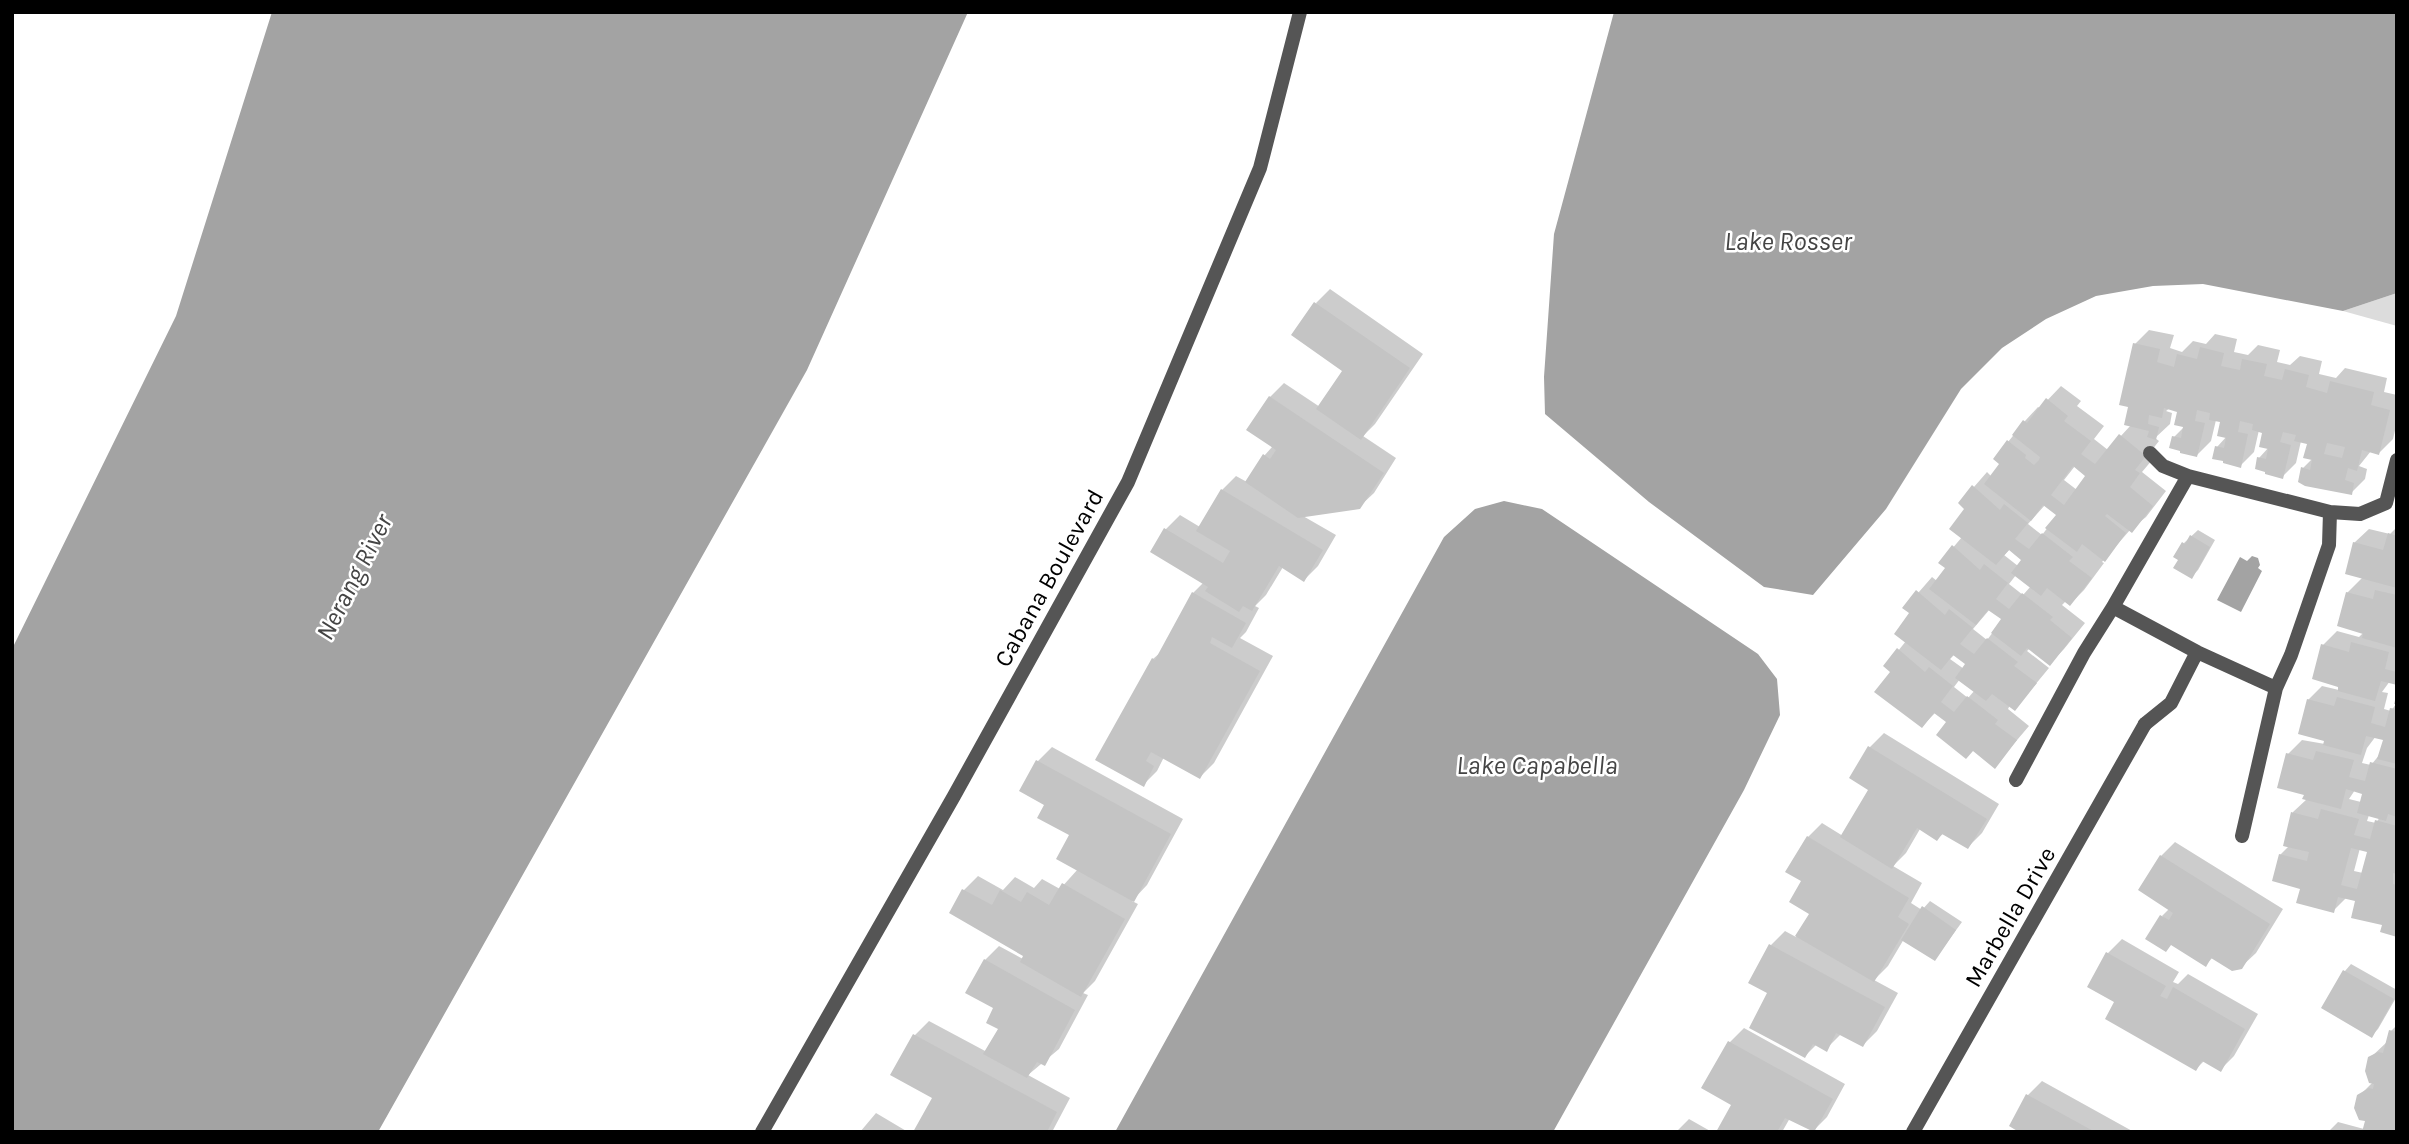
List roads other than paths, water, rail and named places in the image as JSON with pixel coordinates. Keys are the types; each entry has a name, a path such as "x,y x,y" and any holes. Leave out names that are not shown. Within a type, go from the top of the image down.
{"street":[{"name":"Cabana Boulevard","path":"762,1132 954,796 1128,482 1260,168 1300,12"},
{"path":"2150,453 2164,466 2188,476 2330,512 2360,514 2386,503 2397,460"},
{"path":"2016,780 2084,653 2188,476"},
{"path":"2242,836 2276,688 2291,655 2329,545 2330,512"},
{"path":"2113,607 2197,652 2276,688"},
{"name":"Marbella Drive","path":"1913,1132 2146,724 2171,703 2197,652"}],"water":[{"name":"Nerang River","path":"272,12 968,12 807,370 378,1132 12,1132 12,649 176,316"},
{"name":"Lake Rosser","path":"1614,12 2397,12 2397,293 2343,311 2203,284 2153,286 2096,296 2046,319 2002,348 1961,389 1886,509 1813,595 1764,587 1649,502 1545,414 1544,377 1554,234"},
{"name":"Lake Capabella","path":"1504,501 1542,509 1758,654 1777,679 1780,715 1744,790 1553,1132 1115,1132 1444,537 1475,509"},
{"path":"2252,556 2258,558 2258,568 2262,571 2241,612 2217,600 2240,557 2247,561"}]}
